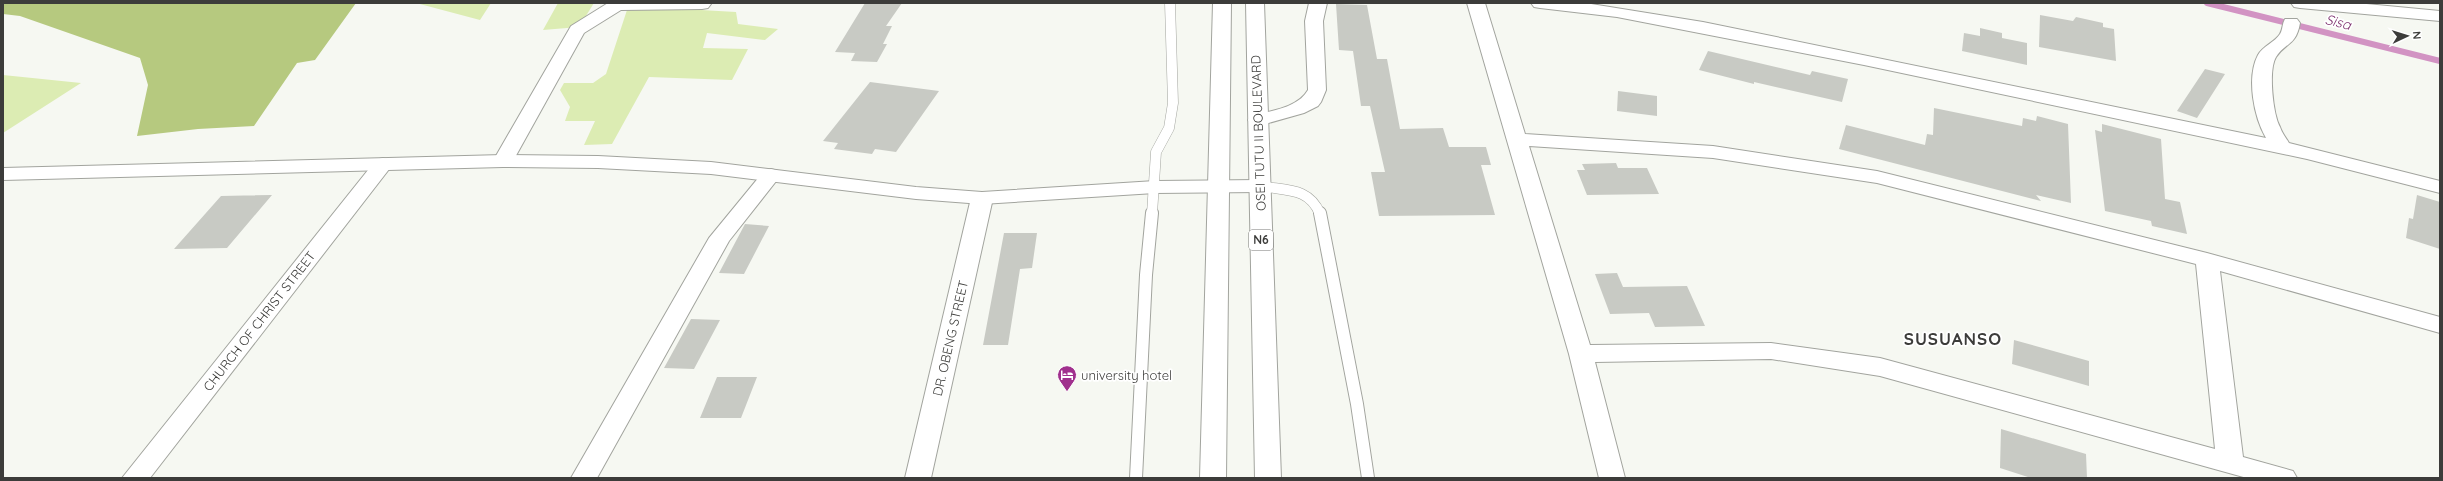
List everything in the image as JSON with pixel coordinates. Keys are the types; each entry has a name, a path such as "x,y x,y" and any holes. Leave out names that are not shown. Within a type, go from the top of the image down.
{"main road":[{"path":"502,161 577,30 598,15 617,5 659,3 702,4"},
{"path":"1213,478 1217,185 1222,3"},
{"path":"1258,120 1297,109 1311,102 1317,90 1314,20 1318,3"},
{"path":"1476,3 1581,354 1612,478"},
{"path":"1540,3 1617,12 1703,27 2282,147 2440,187"},
{"path":"2300,3 2440,16"},
{"name":"OSEI TUTU II BOULEVARD","path":"1258,5 1258,120 1268,478"},
{"path":"2282,147 2270,126 2263,94 2263,72 2266,56 2289,34 2291,23"},
{"path":"1516,138 1714,152 1870,176 2207,260 2440,325"},
{"path":"3,174 502,161 646,163 710,168 916,193 982,198 1155,187 1217,185 1260,186"},
{"name":"CHURCH OF CHRIST STREET","path":"135,478 383,164"},
{"path":"584,478 720,238 771,175"},
{"name":"DR. OBENG STREET","path":"918,478 982,198"},
{"path":"2207,260 2230,462"},
{"path":"1581,354 1680,351 1771,351 1880,367 2284,478"}],"lane":[{"path":"1136,478 1146,275 1155,187 1156,152 1169,128 1173,103 1170,3"},
{"path":"1260,186 1306,194 1316,204 1321,218 1357,404 1368,478"}],"green space":[{"path":"3,3 356,3 315,60 297,63 254,126 198,129 137,136 148,85 140,58 20,16 3,14"},
{"path":"416,3 491,3 480,20"},
{"path":"558,3 594,3 579,27 543,30"},
{"path":"666,8 736,12 738,24 778,29 765,40 707,33 703,48 748,49 732,80 649,77 612,144 584,145 595,121 565,121 570,107 560,90 564,83 593,83 606,74 627,10"},
{"path":"3,75 81,83 3,133"}],"building":[{"path":"865,3 902,3 886,26 892,26 883,44 887,44 877,62 851,61 855,53 835,52"},
{"path":"1336,4 1367,5 1377,59 1387,59 1400,129 1443,128 1449,147 1486,147 1491,165 1481,165 1495,215 1379,216 1371,172 1385,172 1370,106 1361,106 1353,51 1339,50"},
{"path":"2040,15 2073,21 2076,17 2103,23 2103,27 2114,29 2116,61 2039,47"},
{"path":"1980,28 2002,33 2002,38 2027,43 2027,65 1962,51 1964,33 1980,36"},
{"path":"1708,51 1810,75 1812,71 1848,79 1842,102 1754,82 1754,84 1699,70"},
{"path":"2205,69 2225,74 2197,118 2177,111"},
{"path":"870,82 939,91 896,152 875,149 872,154 834,149 838,143 823,141"},
{"path":"1618,91 1657,96 1657,116 1617,111"},
{"path":"1934,108 2022,126 2023,118 2036,121 2037,116 2068,124 2071,203 2036,195 2041,201 1839,149 1846,125 1925,145 1927,134 1933,135"},
{"path":"2102,124 2161,139 2165,199 2180,202 2187,234 2152,226 2151,221 2105,211 2095,130 2102,132"},
{"path":"1616,163 1618,168 1647,168 1659,194 1587,195 1577,170 1585,170 1582,164"},
{"path":"272,195 227,248 174,249 221,196"},
{"path":"2417,195 2440,202 2440,249 2406,238 2409,218 2413,219"},
{"path":"745,224 769,226 744,274 719,273"},
{"path":"1004,233 1037,233 1032,268 1020,269 1008,345 983,345"},
{"path":"1617,273 1623,287 1687,286 1705,326 1655,327 1649,313 1610,314 1595,274"},
{"path":"691,319 720,320 694,369 664,368"},
{"path":"2014,340 2089,361 2089,386 2012,364"},
{"path":"717,377 757,377 741,418 700,418"},
{"path":"2001,429 2086,454 2087,478 2031,478 2000,468"}],"waterway":[{"name":"Sisa","path":"2207,3 2440,61"}],"place":[{"name":"university hotel","path":"1067,392"}],"district":[{"name":"SUSUANSO","path":"1953,339"}]}
